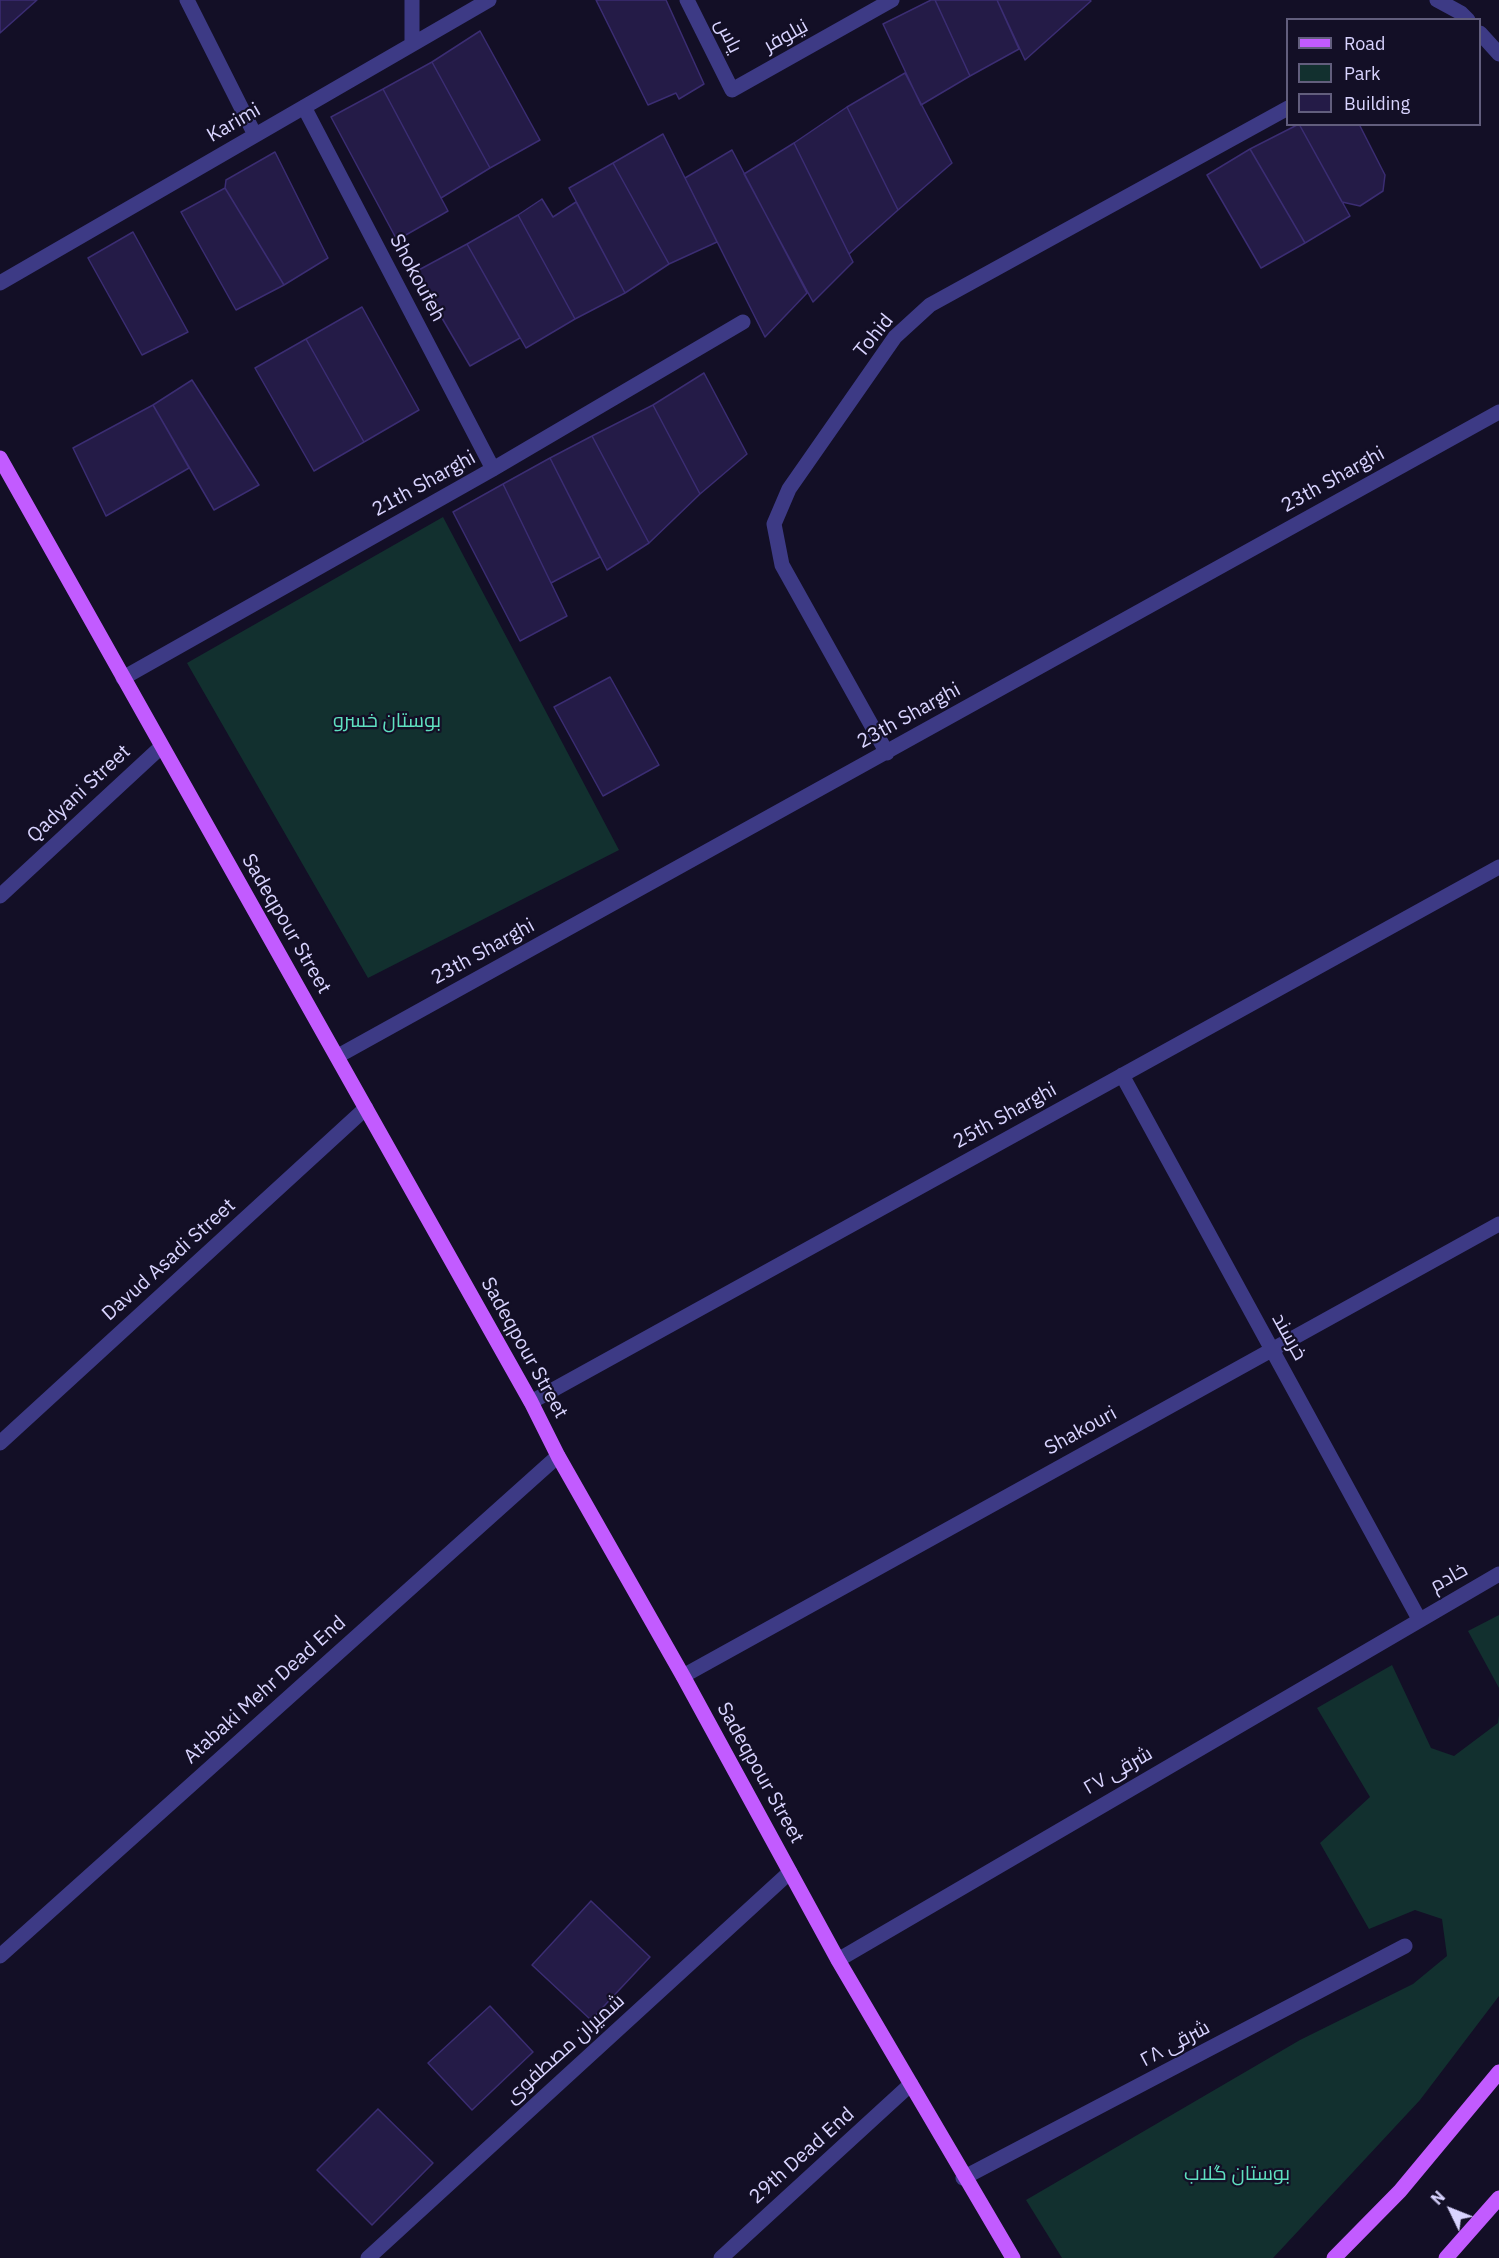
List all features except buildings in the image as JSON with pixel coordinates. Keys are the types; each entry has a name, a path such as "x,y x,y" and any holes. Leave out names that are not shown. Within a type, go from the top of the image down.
{"main road":[{"name":"Sadeqpour Street","path":"0,458 531,1401 558,1456 683,1676 838,1960 963,2178 1012,2258"},
{"path":"1334,2258 1400,2192 1499,2072"},
{"path":"1446,2258 1499,2198"}],"street":[{"path":"187,0 255,135"},
{"path":"412,0 412,44"},
{"name":"Karimi","path":"0,283 489,0"},
{"name":"یاس","path":"687,0 732,90"},
{"name":"نیلوفر","path":"732,90 892,0"},
{"path":"1437,0 1466,18"},
{"path":"1481,35 1499,54"},
{"name":"Shokoufeh","path":"304,106 493,469"},
{"name":"Tohid","path":"887,753 783,565 774,524 789,489 895,337 930,305 1286,109"},
{"name":"21th Sharghi","path":"123,678 493,469 742,321"},
{"name":"23th Sharghi","path":"338,1056 1499,412"},
{"name":"Qadyani Street","path":"0,896 161,747"},
{"name":"25th Sharghi","path":"531,1401 1499,867"},
{"name":"خرسند","path":"1122,1075 1419,1619"},
{"name":"Davud Asadi Street","path":"0,1443 366,1108"},
{"name":"Shakouri","path":"683,1676 1499,1224"},
{"name":"Atabaki Mehr Dead End","path":"0,1956 558,1456"},
{"name":"خادم","path":"1419,1619 1499,1574"},
{"name":"۲۷ شرقی","path":"838,1960 1419,1619"},
{"name":"شمیران مصطفوی","path":"368,2258 790,1872"},
{"name":"۲۸ شرقی","path":"963,2178 1405,1946"},
{"name":"29th Dead End","path":"720,2258 911,2084"}],"green space":[{"name":"بوستان خسرو","path":"443,517 619,850 368,978 187,663"},
{"path":"1499,1615 1499,1688 1468,1631"},
{"name":"بوستان گلاب","path":"1392,1665 1431,1748 1454,1756 1498,1723 1499,1715 1499,1996 1420,2100 1273,2258 1062,2258 1026,2200 1300,2040 1413,1984 1447,1956 1442,1919 1415,1910 1369,1929 1320,1843 1370,1797 1317,1708"}]}
